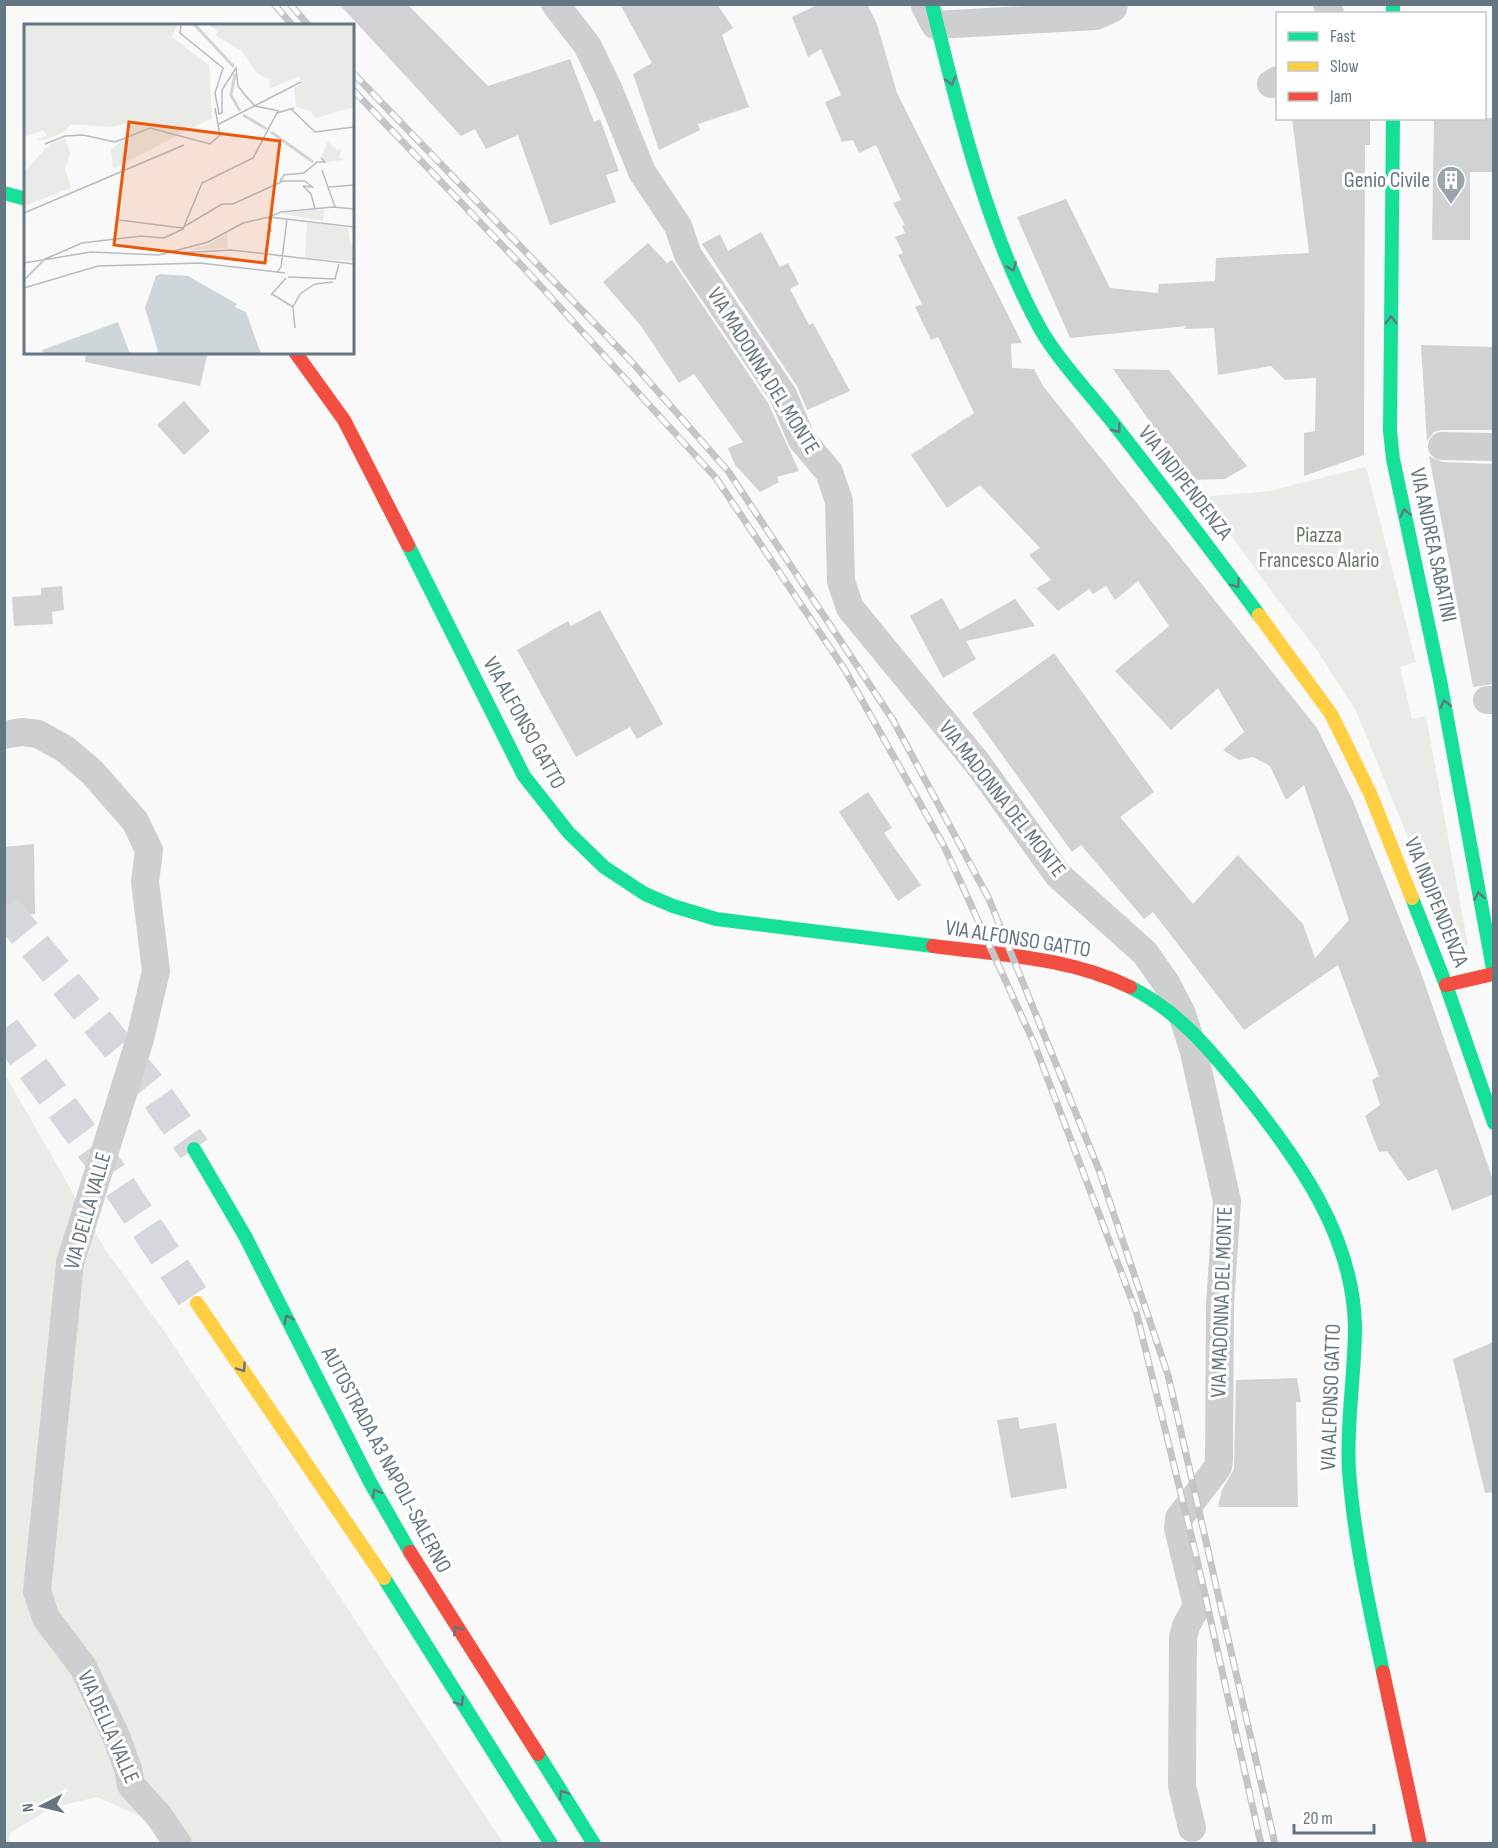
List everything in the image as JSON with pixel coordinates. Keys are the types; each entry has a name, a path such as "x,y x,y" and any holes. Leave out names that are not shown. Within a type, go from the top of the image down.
{"main road":[{"name":"VIA INDIPENDENZA","path":"930,11 990,212 1020,287 1042,332 1192,524 1331,714 1370,793 1446,985 1494,1124"},
{"name":"VIA ANDREA SABATINI","path":"1393,120 1390,431 1393,459 1440,680 1493,974"},
{"path":"4,193 24,198"},
{"name":"VIA ALFONSO GATTO","path":"297,354 344,420 524,776 553,817 580,846 620,878 665,903 716,919 845,937 1031,958 1087,970 1130,987 1157,1003 1202,1040 1303,1173 1330,1218 1344,1255 1353,1298 1357,1343 1349,1443 1350,1488 1358,1542 1420,1844"},
{"path":"1446,985 1493,974"},
{"name":"AUTOSTRADA A3 NAPOLI-SALERNO","path":"194,1149 245,1236 370,1482 405,1544 594,1844"},
{"path":"197,1303 374,1563 551,1844"}],"street":[{"name":"VIA MADONNA DEL MONTE","path":"543,4 551,15 562,13 587,45 642,172 678,226 688,255 783,395 802,440 829,472 839,501 842,581 850,608 978,764 1058,875 1145,953 1166,983 1182,1014 1194,1052 1227,1201 1220,1304 1218,1467 1179,1518 1178,1528 1197,1606 1186,1626 1183,1650 1182,1786 1192,1828"},
{"path":"930,11 1096,16 1113,8 1114,4"},
{"path":"1442,446 1494,447"},
{"name":"VIA DELLA VALLE","path":"4,735 22,732 38,734 79,760 124,806 140,828 149,850 145,882 155,961 155,983 140,1039 70,1263 37,1591 46,1618 83,1667 116,1736 128,1769 131,1785 159,1816 178,1844"}],"green space":[{"name":"Piazza Francesco Alario","path":"1366,467 1416,662 1400,667 1412,719 1426,716 1468,946 1454,949 1356,711 1317,650 1266,584 1204,497 1270,491"},
{"path":"4,1073 105,1249 166,1334 503,1843 177,1843 140,1816 97,1797 51,1808 10,1833 9,1843 5,1843"}],"building":[{"path":"339,4 407,4 488,86 570,59 594,122 600,119 619,171 606,175 616,202 550,225 518,135 486,149 475,129 461,136"},
{"path":"620,4 717,4 733,28 722,35 749,107 698,124 700,130 659,150 633,74 652,63"},
{"path":"819,4 867,4 877,24 897,93 1022,343 1011,344 1012,368 1034,369 1043,386 1317,728 1353,801 1420,970 1494,1183 1494,1194 1452,1211 1437,1169 1408,1181 1387,1151 1379,1152 1365,1116 1380,1105 1372,1080 1379,1076 1338,965 1244,1030 1153,912 1144,919 1081,845 1072,852 972,713 1054,653 1154,792 1120,817 1193,904 1238,855 1303,924 1315,958 1349,920 1304,785 1286,800 1270,766 1253,757 1239,760 1223,750 1244,732 1218,688 1171,730 1115,671 1169,626 1138,581 1115,600 1106,586 1093,594 1089,589 1058,611 1036,588 1051,580 1029,555 1040,548 980,485 947,508 911,455 974,413 938,337 931,340 915,307 922,304 898,255 903,253 895,237 905,233 902,226 905,225 893,203 901,200 876,145 859,153 853,140 842,142 825,102 841,95 821,49 808,57 792,17"},
{"name":"Genio Civile","path":"1494,118 1494,172 1470,172 1470,240 1432,240 1434,120"},
{"path":"1292,120 1370,120 1370,145 1365,145 1364,455 1304,476 1304,433 1315,431 1316,378 1285,380 1271,366 1218,375 1214,328 1183,329 1187,326 1070,338 1017,217 1066,199 1110,288 1158,293 1159,284 1215,281 1216,258 1309,253"},
{"path":"761,232 780,267 788,263 799,284 790,289 809,325 813,323 850,391 807,410 797,386 702,244 720,234 728,251"},
{"path":"648,243 667,263 672,260 768,403 799,471 777,477 779,482 760,492 735,465 728,448 743,442 694,374 679,383 641,326 603,282"},
{"path":"1421,345 1494,347 1494,430 1442,430 1434,432 1427,441"},
{"path":"86,354 208,354 200,386 85,362"},
{"path":"1113,369 1169,370 1247,466 1225,479 1191,480"},
{"path":"184,401 210,431 184,455 157,425"},
{"path":"1429,456 1442,462 1494,464 1494,684 1473,687"},
{"path":"62,586 64,610 52,612 53,624 14,626 12,597 41,595 41,588"},
{"path":"942,598 960,630 1015,599 1035,626 966,641 976,659 943,678 910,616"},
{"path":"600,610 663,724 637,739 630,727 576,757 517,650 568,621 571,626"},
{"path":"868,792 892,828 884,833 921,885 898,901 839,812"},
{"path":"34,844 35,914 4,915 4,847"},
{"path":"1494,1342 1494,1492 1485,1493 1453,1359"},
{"path":"1297,1378 1301,1402 1296,1402 1298,1507 1218,1507 1222,1490 1234,1469 1236,1380"},
{"path":"1018,1417 1020,1429 1056,1423 1067,1488 1011,1498 997,1420"}],"tunnel":[{"path":"4,908 152,1089 194,1149"},
{"path":"4,1029 109,1171 197,1303"}],"railway":[{"path":"274,4 291,24"},
{"path":"290,4 307,24"},
{"path":"354,74 630,360 728,471 893,720 989,899 1099,1170 1168,1375 1275,1844"},
{"path":"354,91 524,268 716,478 845,670 944,846 1034,1043 1136,1311 1196,1555 1261,1844"}],"traffic: fast":[{"path":"932,4 952,85 990,214 1022,294 1041,330 1066,366 1114,424 1259,615"},
{"path":"1393,4 1393,12"},
{"path":"1393,120 1390,431 1393,459 1440,680 1494,974"},
{"path":"4,193 24,198"},
{"path":"408,545 524,776 569,833 604,867 645,894 673,906 716,919 933,946"},
{"path":"1412,898 1446,985 1494,1123"},
{"path":"1130,987 1179,1020 1220,1062 1285,1145 1320,1201 1334,1231 1345,1261 1352,1293 1355,1326 1349,1435 1351,1496 1383,1672"},
{"path":"194,1149 245,1236 370,1482 410,1552"},
{"path":"384,1578 551,1844"},
{"path":"538,1754 594,1844"}],"traffic: slow":[{"path":"1259,615 1331,714 1370,793 1412,898"},
{"path":"197,1303 384,1578"}],"traffic: jam":[{"path":"296,354 344,420 408,545"},
{"path":"933,946 1058,963 1082,969 1130,987"},
{"path":"1446,985 1493,974"},
{"path":"410,1552 538,1754"},
{"path":"1383,1672 1420,1844"}],"place":[{"name":"Genio Civile","path":"1451,206"}]}
